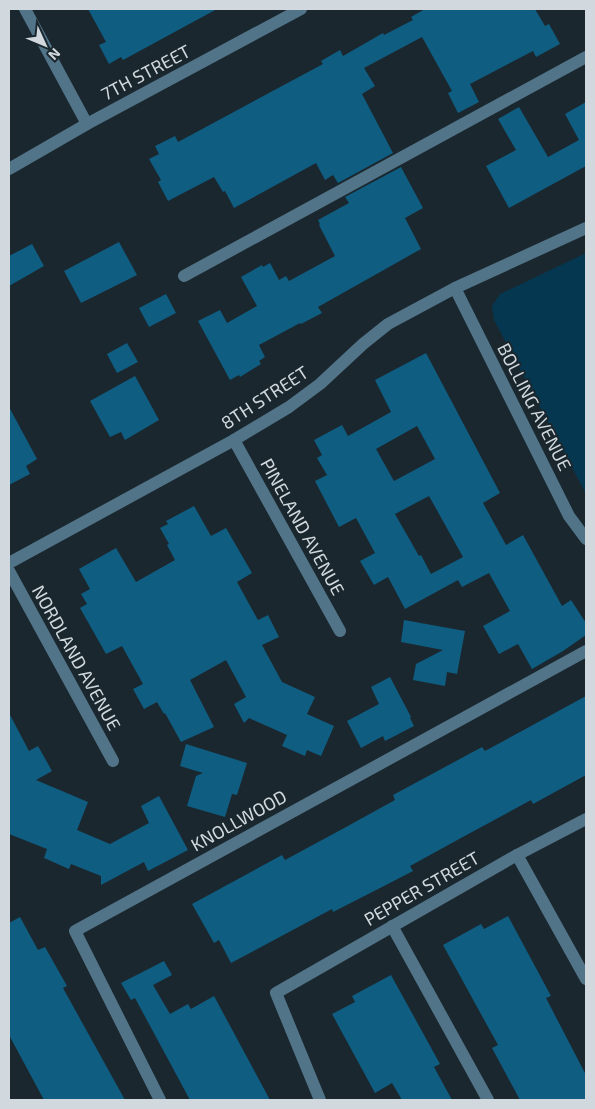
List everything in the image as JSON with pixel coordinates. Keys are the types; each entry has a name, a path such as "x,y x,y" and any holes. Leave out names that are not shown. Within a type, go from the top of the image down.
{"street":[{"path":"25,9 87,124"},
{"name":"7TH STREET","path":"9,169 87,124 301,9"},
{"path":"184,276 586,57"},
{"name":"8TH STREET","path":"9,564 234,440 289,407 320,384 363,344 388,324 455,288 586,228"},
{"name":"BOLLING AVENUE","path":"455,288 569,516 586,539"},
{"name":"PINELAND AVENUE","path":"234,440 340,631"},
{"name":"NORDLAND AVENUE","path":"9,571 113,761"},
{"name":"KNOLLWOOD","path":"160,1100 75,931 586,651"},
{"name":"PEPPER STREET","path":"320,1100 276,993 517,855 586,818"},
{"path":"517,855 586,978"},
{"path":"392,926 488,1100"}],"shaded area":[{"path":"586,253 586,494 494,320 492,306 500,294"}],"building":[{"path":"88,9 217,9 123,60 121,57 109,64 99,45 106,42"},
{"path":"425,9 535,9 545,26 549,24 560,44 536,57 533,51 470,84 479,102 458,113 448,93 452,91 422,37 364,68 375,86 362,94 393,153 338,183 333,175 325,180 316,163 234,208 225,191 223,192 214,177 168,201 158,182 161,180 149,159 159,154 155,146 175,136 178,142 323,64 321,61 340,50 343,56 383,33 384,35 413,20 411,17"},
{"path":"586,102 586,166 509,208 486,166 516,150 498,119 519,107 548,157 579,140 565,114"},
{"path":"401,167 423,208 405,218 421,249 318,307 322,313 259,345 265,357 259,361 261,364 240,377 239,375 230,380 198,321 220,310 227,323 257,306 241,277 262,265 263,267 270,263 279,280 286,276 289,281 335,256 318,220 349,203 345,197"},
{"path":"119,242 137,275 81,303 64,271"},
{"path":"32,244 44,266 9,286 9,256"},
{"path":"166,294 176,313 149,327 139,308"},
{"path":"127,343 138,362 117,373 107,354"},
{"path":"426,353 500,493 483,503 506,545 523,535 562,606 571,600 586,623 586,635 532,669 518,644 499,654 483,626 510,611 489,573 462,587 458,580 405,609 388,577 374,585 360,561 375,553 356,518 339,527 315,481 327,475 317,458 322,455 314,440 342,425 348,436 391,412 375,380","holes":["417,426 435,459 394,481 376,449","429,496 463,557 431,574 395,514"]},
{"path":"135,376 159,420 125,440 121,432 110,437 90,401"},
{"path":"9,407 37,459 26,466 30,474 9,485"},
{"path":"194,506 211,536 226,528 252,573 237,582 258,620 268,615 279,637 262,645 282,682 315,697 307,714 334,726 321,756 307,750 305,756 282,746 287,735 249,718 244,723 234,704 246,697 226,660 190,680 214,727 181,742 157,702 144,709 133,689 143,684 122,646 106,654 80,608 87,604 81,594 90,589 79,569 116,548 136,582 175,560 160,528 168,524 166,521"},
{"path":"404,620 465,631 457,674 447,672 445,686 413,680 416,664 443,650 401,642"},
{"path":"390,677 414,726 385,741 383,736 361,748 347,721 379,704 371,687"},
{"path":"586,696 586,775 533,804 531,800 410,866 413,871 333,912 332,909 231,963 219,940 214,943 192,904 282,855 285,860 395,800 393,795 482,747 485,751"},
{"path":"9,713 29,751 38,746 52,771 36,780 88,802 77,830 110,844 149,823 141,806 159,796 188,850 148,871 144,862 101,885 101,876 71,864 69,869 44,858 47,849 9,834"},
{"path":"186,744 247,763 237,795 232,794 225,817 187,806 196,776 203,773 180,766"},
{"path":"508,916 551,996 546,998 586,1075 586,1100 520,1100 492,1048 498,1045 443,945 481,924 484,929"},
{"path":"20,917 38,950 45,947 67,986 63,988 125,1100 44,1100 9,1035 9,923"},
{"path":"164,961 172,975 153,985 170,1014 188,1004 191,1009 214,996 270,1100 190,1100 135,998 131,1000 121,983"},
{"path":"391,975 440,1064 434,1067 452,1100 402,1100 392,1083 375,1093 332,1014 355,1002 352,996"}]}
